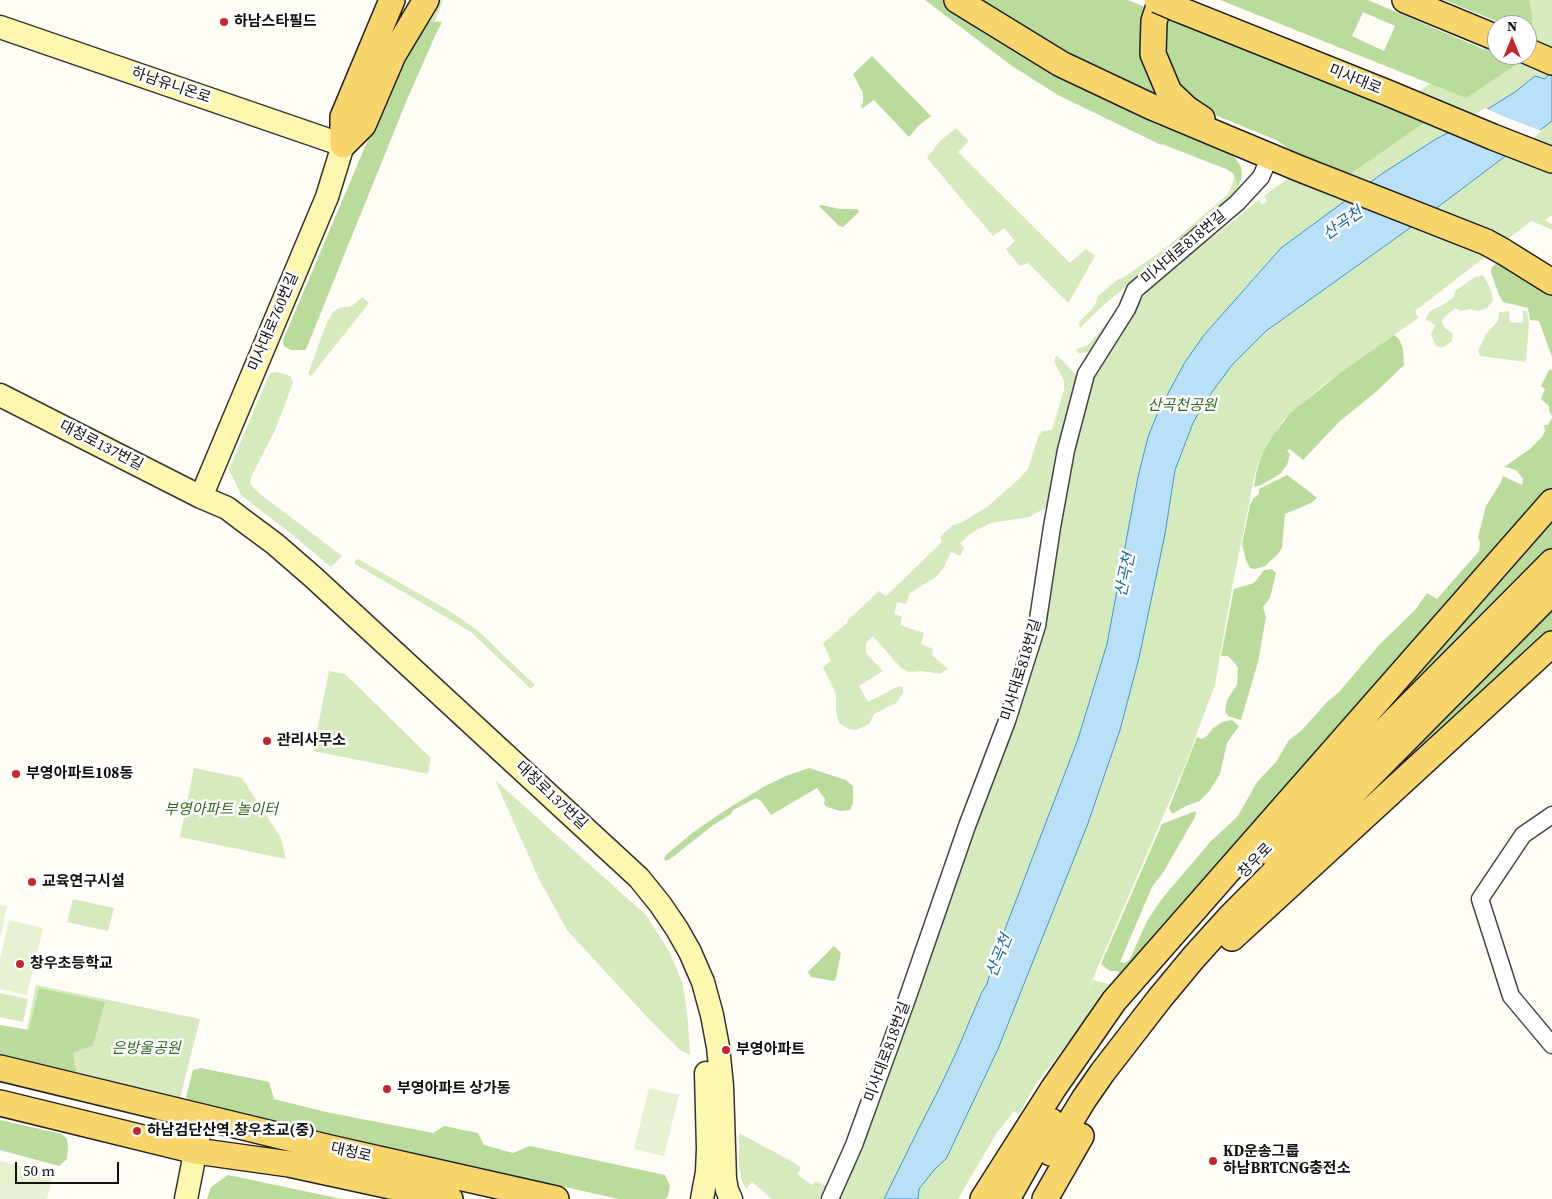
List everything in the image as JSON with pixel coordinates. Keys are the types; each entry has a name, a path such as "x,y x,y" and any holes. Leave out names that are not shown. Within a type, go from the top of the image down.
{"main road":[{"path":"343,145 343,117 392,0"},
{"path":"343,145 362,126 393,55 413,0"},
{"path":"393,55 426,0"},
{"path":"957,0 1061,64 1152,107 1495,247 1528,256 1552,266"},
{"path":"1405,0 1487,34"},
{"path":"1173,2 1154,21 1153,54 1169,92 1187,109 1236,141"},
{"name":"미사대로","path":"1173,2 1395,88 1552,145"},
{"name":"하남유니온로","path":"0,26 343,145"},
{"path":"1537,55 1552,62"},
{"name":"미사대로","path":"1395,88 1493,137 1552,160"},
{"name":"미사대로760번길","path":"201,497 326,198 343,145"},
{"path":"1495,247 1552,282"},
{"name":"대청로137번길","path":"0,396 201,497 227,508 274,544 306,572 639,878 660,904 690,952 712,1015 722,1086 725,1179 731,1199"},
{"name":"대청로137번길","path":"201,497 217,520 282,568 596,855 644,905 671,946 688,981 699,1019 706,1058 708,1121 707,1172 702,1199"},
{"path":"983,1199 1053,1089 1114,1001 1552,502"},
{"name":"창우로","path":"1007,1199 1049,1125 1089,1064 1176,948 1231,886 1552,562"},
{"name":"창우로","path":"1025,1199 1045,1162 1098,1079 1194,957 1232,915 1552,592"},
{"path":"1046,1199 1082,1133 1152,1030 1224,945 1552,644"},
{"name":"대청로","path":"0,1068 202,1118 556,1199"},
{"name":"대청로","path":"0,1103 196,1151 289,1164 450,1199"},
{"path":"186,1199 202,1118"}],"street":[{"name":"미사대로818번길","path":"830,1199 854,1145 907,999 967,826 1007,721 1037,626 1066,450 1086,374 1128,309 1135,290 1237,203 1261,177 1270,156"},
{"path":"1552,815 1523,835 1480,899 1511,996 1552,1045"}],"green space":[{"path":"434,0 443,0 435,21 423,21"},
{"path":"925,0 949,0 1032,57 1107,100 1151,122 1230,154 1241,167 1242,176 1238,187 1234,174 1226,169 1161,145 1058,95 1012,66"},
{"path":"981,0 1128,0 1150,9 1147,71 1153,86 1162,100 1107,78"},
{"path":"1220,0 1368,0 1487,51 1487,65 1514,66 1466,98","holes":["1363,12 1395,26 1384,51 1352,36"]},
{"path":"1444,0 1529,0 1532,15 1487,15 1487,17"},
{"name":"산곡천공원","path":"1445,0 1552,0 1552,215 1545,220 1552,224 1552,230 1532,221 1530,222 1415,311 1418,318 1322,386 1284,419 1263,452 1256,469 1215,685 1184,768 1087,992 1093,980 1113,985 1035,1085 1019,1114 1014,1111 996,1134 958,1199 836,1199 989,786 1094,367 1132,310 1148,291 1165,275 1259,200 1262,205 1267,202 1264,196 1276,187 1487,46 1487,65 1537,65 1537,15 1494,15"},
{"path":"1162,14 1425,122 1346,177 1298,155 1276,140 1203,110 1165,72"},
{"path":"423,21 442,22 406,102 307,347 305,350 291,350 284,346 283,340 376,121"},
{"path":"872,56 931,116 918,126 909,137 874,100 863,108 861,107 863,93 853,74"},
{"path":"956,128 969,141 958,152 1070,263 1086,249 1095,256 1069,302 1028,263 1020,266 1006,249 1015,241 1004,228 993,236 927,158 940,141"},
{"path":"1234,174 1238,187 1233,195 1209,219 1107,302 1080,328 1079,322 1095,306 1098,296 1117,280 1163,250 1228,194"},
{"path":"819,206 840,209 858,209 859,212 843,227 839,226"},
{"path":"1498,262 1552,289 1552,357 1539,321 1530,320 1528,308 1503,302 1499,295 1491,272 1492,267"},
{"path":"1483,275 1491,290 1493,301 1487,308 1478,311 1470,309 1461,311 1456,308 1449,313 1442,322 1446,329 1453,334 1452,341 1442,348 1436,346 1431,334 1435,326 1430,321 1425,320 1430,311 1454,297 1455,291 1475,277"},
{"path":"363,297 369,303 311,376 308,374 327,322 333,312 341,307 350,307"},
{"path":"1117,311 1098,345 1089,352 1079,353 1076,351 1088,345"},
{"path":"1509,311 1510,322 1523,323 1523,311 1527,311 1529,323 1526,362 1480,356 1478,351 1486,334 1498,321 1499,312"},
{"path":"1394,335 1399,339 1403,349 1404,365 1378,390 1339,422 1303,460 1290,449 1287,450 1290,455 1287,465 1280,474 1254,487 1257,469 1263,452 1290,413 1340,373"},
{"path":"1056,356 1078,377 1049,506 1029,517 991,523 973,532 960,543 964,548 960,556 951,552 943,569 936,577 910,593 906,604 897,602 894,614 902,617 900,625 924,633 921,644 933,649 932,655 948,669 940,674 922,671 909,672 901,668 873,636 866,643 866,653 883,671 859,686 868,702 899,686 903,687 903,693 896,703 874,714 869,724 856,730 849,729 839,723 836,712 836,694 823,667 831,661 823,643 847,623 879,591 886,596 942,542 940,537 953,525 961,523 987,507 1028,469 1038,437 1042,431 1052,430 1064,390 1064,381 1054,361"},
{"path":"1549,370 1552,370 1552,416 1549,406 1541,399 1545,389 1541,386"},
{"path":"277,372 291,377 293,383 275,430 251,477 250,484 260,494 342,556 331,567 241,495 229,469 269,375 270,373"},
{"path":"1552,418 1552,492 1122,975 1118,971 1110,971 1101,964 1162,824 1196,811 1195,817 1164,871 1152,887 1120,962 1125,963 1130,959 1147,921 1161,900 1211,841 1238,816 1257,782 1276,762 1289,740 1302,730 1326,703 1339,692 1380,644 1415,610 1427,593 1437,599 1479,551 1480,543 1478,537 1486,506 1503,476 1522,485 1523,479 1517,471 1504,467 1530,449 1542,437 1545,431 1544,425 1548,425"},
{"path":"1287,475 1317,498 1311,503 1285,514 1282,548 1265,566 1255,569 1250,568 1242,544 1250,505 1259,494 1259,489"},
{"path":"1552,511 1552,550 1307,789"},
{"path":"358,559 448,610 476,629 535,685 531,689 472,633 355,564 355,561"},
{"path":"1272,569 1276,573 1270,598 1263,607 1266,617 1258,662 1241,720 1228,716 1225,711 1227,700 1237,685 1238,668 1228,656 1221,656 1234,589 1254,583 1264,570"},
{"path":"1552,605 1552,636 1285,874"},
{"path":"329,671 345,674 431,758 428,774 313,751"},
{"path":"1232,720 1239,726 1227,743 1220,774 1210,790 1200,801 1172,814 1169,808 1197,737 1202,739 1222,722"},
{"name":"부영아파트 놀이터","path":"194,768 242,778 281,838 286,859 180,837"},
{"path":"809,768 846,780 853,786 853,803 850,810 840,811 827,807 824,804 825,799 817,788 771,815 761,801 756,798 733,810 731,814 712,826 673,857 666,861 664,859 665,856 692,833 724,811 765,786"},
{"path":"495,780 646,915 669,951 683,984 690,1055 680,1050 647,1017 567,930 539,879"},
{"path":"73,899 114,908 108,931 67,922"},
{"path":"0,905 7,906 0,939"},
{"path":"9,920 43,928 27,995 0,989 0,959"},
{"path":"834,946 841,953 834,981 811,977 808,972"},
{"name":"은방울공원","path":"36,985 200,1019 180,1098 20,1062"},
{"path":"39,988 105,1002 93,1045 73,1053 76,1071 70,1077 0,1061 0,1025 29,1030"},
{"path":"0,993 28,999 23,1022 0,1017"},
{"path":"201,1068 269,1082 274,1099 326,1112 433,1133 444,1126 478,1133 484,1145 513,1153 530,1146 665,1175 670,1186 668,1196 665,1199 619,1199 189,1103 186,1097 193,1070"},
{"path":"649,1088 679,1095 664,1156 634,1149"},
{"path":"0,1120 62,1134 67,1139 67,1159 59,1166 0,1150"},
{"path":"739,1133 793,1162 801,1168 797,1174 812,1185 816,1181 828,1187 819,1199 772,1199 752,1182 746,1189 739,1166"},
{"path":"0,1161 53,1174 47,1199 0,1199"},
{"path":"228,1175 342,1199 207,1199 211,1187"}],"water":[{"name":"산곡천","path":"1552,70 1552,121 1410,228 1266,331 1232,365 1204,403 1193,423 1175,470 1165,534 1139,658 1120,730 1087,826 998,1049 946,1159 934,1170 919,1189 918,1199 884,1199 938,1091 987,984 997,950 1078,739 1107,644 1138,477 1148,437 1158,412 1185,362 1204,335 1281,248 1383,173 1515,92 1535,76 1545,79"}],"pier":[{"path":"1485,108 1542,131 1510,157 1447,131"}],"place":[{"name":"하남스타필드","path":"224,22"},
{"name":"관리사무소","path":"267,741"},
{"name":"부영아파트108동","path":"16,774"},
{"name":"교육연구시설","path":"32,882"},
{"name":"창우초등학교","path":"20,964"},
{"name":"부영아파트","path":"726,1050"},
{"name":"부영아파트 상가동","path":"387,1089"},
{"name":"하남검단산역.창우초교(중)","path":"137,1131"},
{"name":"KD운송그룹 하남BRTCNG충전소","path":"1213,1161"}]}
